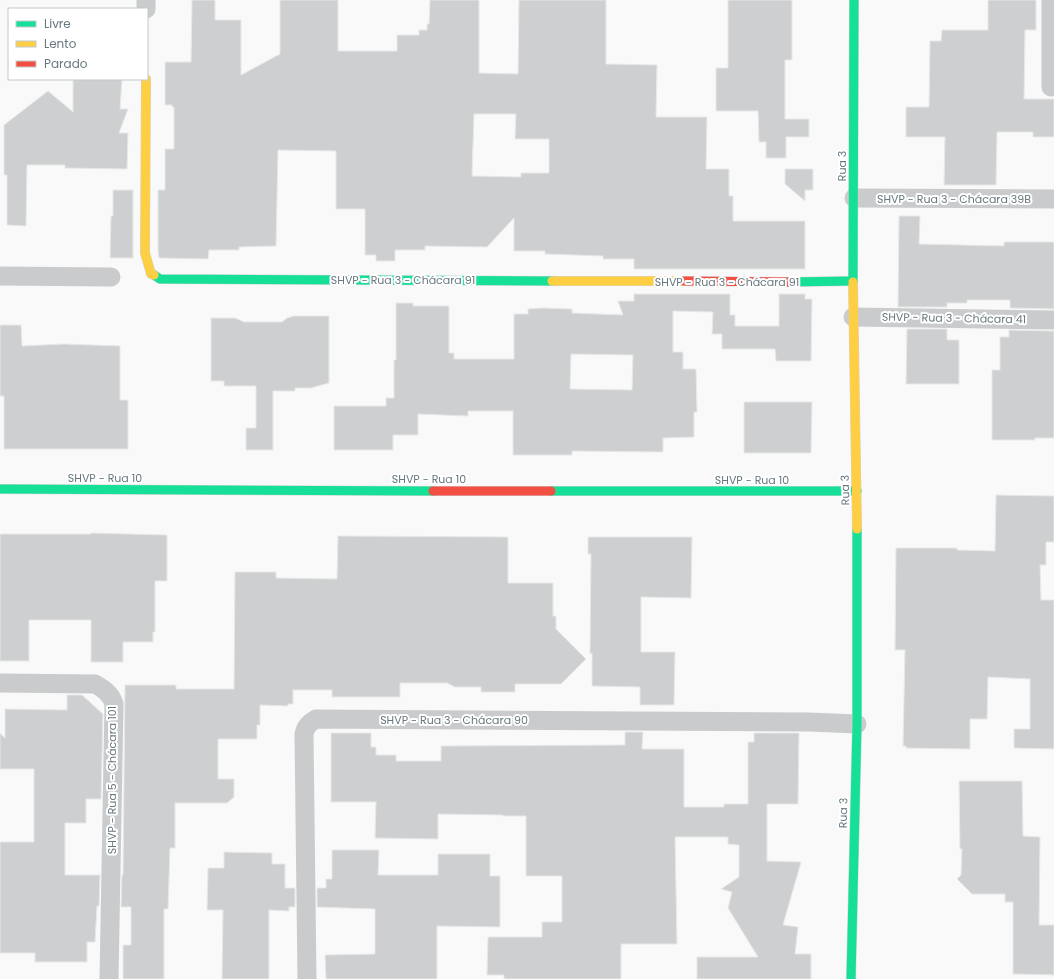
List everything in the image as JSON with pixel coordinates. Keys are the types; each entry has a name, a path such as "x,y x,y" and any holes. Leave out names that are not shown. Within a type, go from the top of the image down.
{"street":[{"name":"Rua 3","path":"851,979 857,724 857,491 853,317 854,0"},
{"path":"1051,86 1052,0"},
{"name":"SHVP - Rua 3 - Chácara 91","path":"146,80 145,253 150,274 160,279 853,281"},
{"name":"SHVP - Rua 3 - Chácara 39B","path":"854,198 1054,199"},
{"path":"0,276 111,277"},
{"name":"SHVP - Rua 3 - Chácara 41","path":"853,317 1054,320"},
{"name":"SHVP - Rua 10","path":"0,489 749,492 857,491"},
{"name":"SHVP - Rua 5 - Chácara 101","path":"0,683 95,684 104,689 112,698 114,704 109,979"},
{"name":"SHVP - Rua 3 - Chácara 90","path":"307,979 304,734 306,727 310,722 316,719 801,722 857,724"}],"building":[{"path":"192,0 215,0 215,20 241,20 241,75 280,54 280,0 338,0 338,51 397,51 397,35 419,35 419,30 427,30 427,24 429,24 430,0 479,0 479,73 518,74 519,0 606,0 606,64 657,65 656,117 707,117 706,169 729,169 729,196 733,196 733,221 805,221 805,269 634,269 634,259 603,259 603,256 545,254 545,251 514,251 514,218 487,247 425,246 425,250 395,250 395,261 376,261 376,255 365,255 365,209 336,209 336,151 278,150 276,246 239,247 239,250 209,250 208,259 159,258 158,190 165,190 165,149 174,149 174,107 172,107 172,105 165,105 165,62 191,62","holes":["474,114 516,114 515,139 549,139 549,173 521,173 521,177 472,176"]},
{"path":"728,0 792,0 792,60 785,60 785,119 809,119 809,137 786,137 786,158 766,158 766,142 759,142 758,111 716,111 716,68 728,68"},
{"path":"988,0 1036,0 1036,30 1025,30 1024,99 1054,99 1054,137 1033,137 1033,132 997,132 996,185 944,185 945,137 906,137 906,107 929,107 930,41 941,41 942,30 988,30"},
{"path":"73,80 122,80 120,109 128,109 119,133 128,133 127,169 65,168 65,165 27,165 26,226 7,225 7,175 4,175 4,125 48,91 73,112"},
{"path":"785,169 813,169 813,190 805,190 805,201 785,184"},
{"path":"113,190 133,190 133,258 110,258"},
{"path":"899,216 920,216 919,244 1004,246 1004,242 1054,242 1054,309 1010,308 1010,300 967,300 967,303 947,303 947,307 898,307"},
{"path":"634,294 730,294 730,315 735,315 735,326 779,326 779,294 805,294 805,299 812,299 811,361 776,361 775,349 722,349 722,334 712,334 713,312 673,311 673,352 683,352 683,369 696,369 697,412 694,412 694,437 663,438 663,452 572,451 572,455 513,455 513,411 468,411 468,416 418,414 418,435 393,435 393,450 334,450 334,406 386,406 386,398 394,398 396,303 413,303 413,306 449,306 449,353 454,353 454,359 514,359 514,314 528,314 528,309 542,308 572,309 572,313 623,315 618,301 634,301","holes":["571,354 633,355 632,390 570,389"]},
{"path":"294,316 329,316 329,383 311,388 295,388 295,391 273,391 273,450 246,450 246,428 256,428 256,386 224,386 224,381 211,381 211,318 235,318 244,322 282,322 287,318"},
{"path":"0,325 21,325 22,346 64,344 120,346 120,400 128,400 128,449 4,449 4,396 0,396"},
{"path":"907,329 947,329 947,340 959,340 959,384 906,384"},
{"path":"1009,330 1054,331 1054,438 1035,438 1035,440 992,440 992,370 1000,370 1000,337 1009,337"},
{"path":"744,402 812,402 811,453 744,453"},
{"path":"996,495 1054,496 1054,542 1046,542 1046,565 1040,565 1041,600 1054,600 1054,749 1014,748 1014,729 1030,729 1030,679 988,677 987,719 970,719 970,749 906,748 906,746 903,746 905,650 895,650 896,548 957,548 957,550 995,551"},
{"path":"91,533 167,535 167,581 155,581 155,632 153,632 153,642 123,642 123,662 91,662 91,620 29,620 29,661 0,661 0,534"},
{"path":"338,536 508,537 508,583 553,583 553,616 556,616 556,629 586,659 561,684 515,684 515,692 481,692 481,687 455,687 447,683 400,683 400,697 332,697 332,690 293,690 293,704 288,704 288,706 260,705 260,725 257,725 257,739 218,739 218,779 234,779 234,797 227,803 175,803 175,848 170,848 168,909 164,909 164,979 123,979 123,945 131,945 131,907 121,907 123,875 125,685 176,685 176,689 234,689 235,572 276,572 276,578 337,579"},
{"path":"588,537 692,537 691,598 641,597 641,652 675,652 674,705 640,705 640,687 592,686 592,653 590,654 591,554 588,554"},
{"path":"67,695 82,695 103,714 101,799 86,799 86,823 65,823 65,875 100,875 99,906 97,906 95,942 87,942 87,962 35,962 35,953 0,953 0,842 34,842 34,769 0,769 0,733 5,738 5,709 67,710"},
{"path":"625,732 643,732 642,749 684,749 684,807 724,807 724,804 748,804 748,742 754,742 754,733 799,733 798,804 767,804 767,861 801,862 783,925 798,927 795,954 811,954 811,979 697,979 697,957 758,957 728,908 732,892 721,889 739,877 739,845 728,844 728,837 675,837 677,944 621,944 621,979 504,979 504,975 487,975 488,937 542,937 542,922 562,922 562,876 526,876 526,816 438,814 438,839 375,838 376,802 331,802 331,733 371,733 371,747 376,747 376,755 396,755 396,761 441,761 441,746 625,745"},
{"path":"959,781 1022,781 1023,836 1040,837 1039,925 1054,925 1054,975 1013,974 1013,902 1005,902 1005,894 972,894 957,879 961,875 962,849 960,849"},
{"path":"332,850 379,850 378,875 438,875 438,854 490,854 490,876 500,876 500,927 437,926 437,979 326,979 325,955 375,954 375,909 317,907 317,888 326,888 326,879 332,879"},
{"path":"224,852 272,853 272,864 285,864 285,888 295,888 295,907 289,907 289,911 269,910 269,979 222,979 223,910 207,910 208,868 224,868"}],"traffic: fast":[{"path":"853,282 854,0"},
{"path":"154,275 160,279 552,281"},
{"path":"788,282 853,281"},
{"path":"0,489 433,491"},
{"path":"551,491 857,491"},
{"path":"851,979 857,724 857,529"}],"traffic: slow":[{"path":"146,80 145,253 151,274 154,275"},
{"path":"552,281 684,281"},
{"path":"853,282 857,529"}],"traffic: jam":[{"path":"684,281 788,282"},
{"path":"433,491 551,491"}]}
